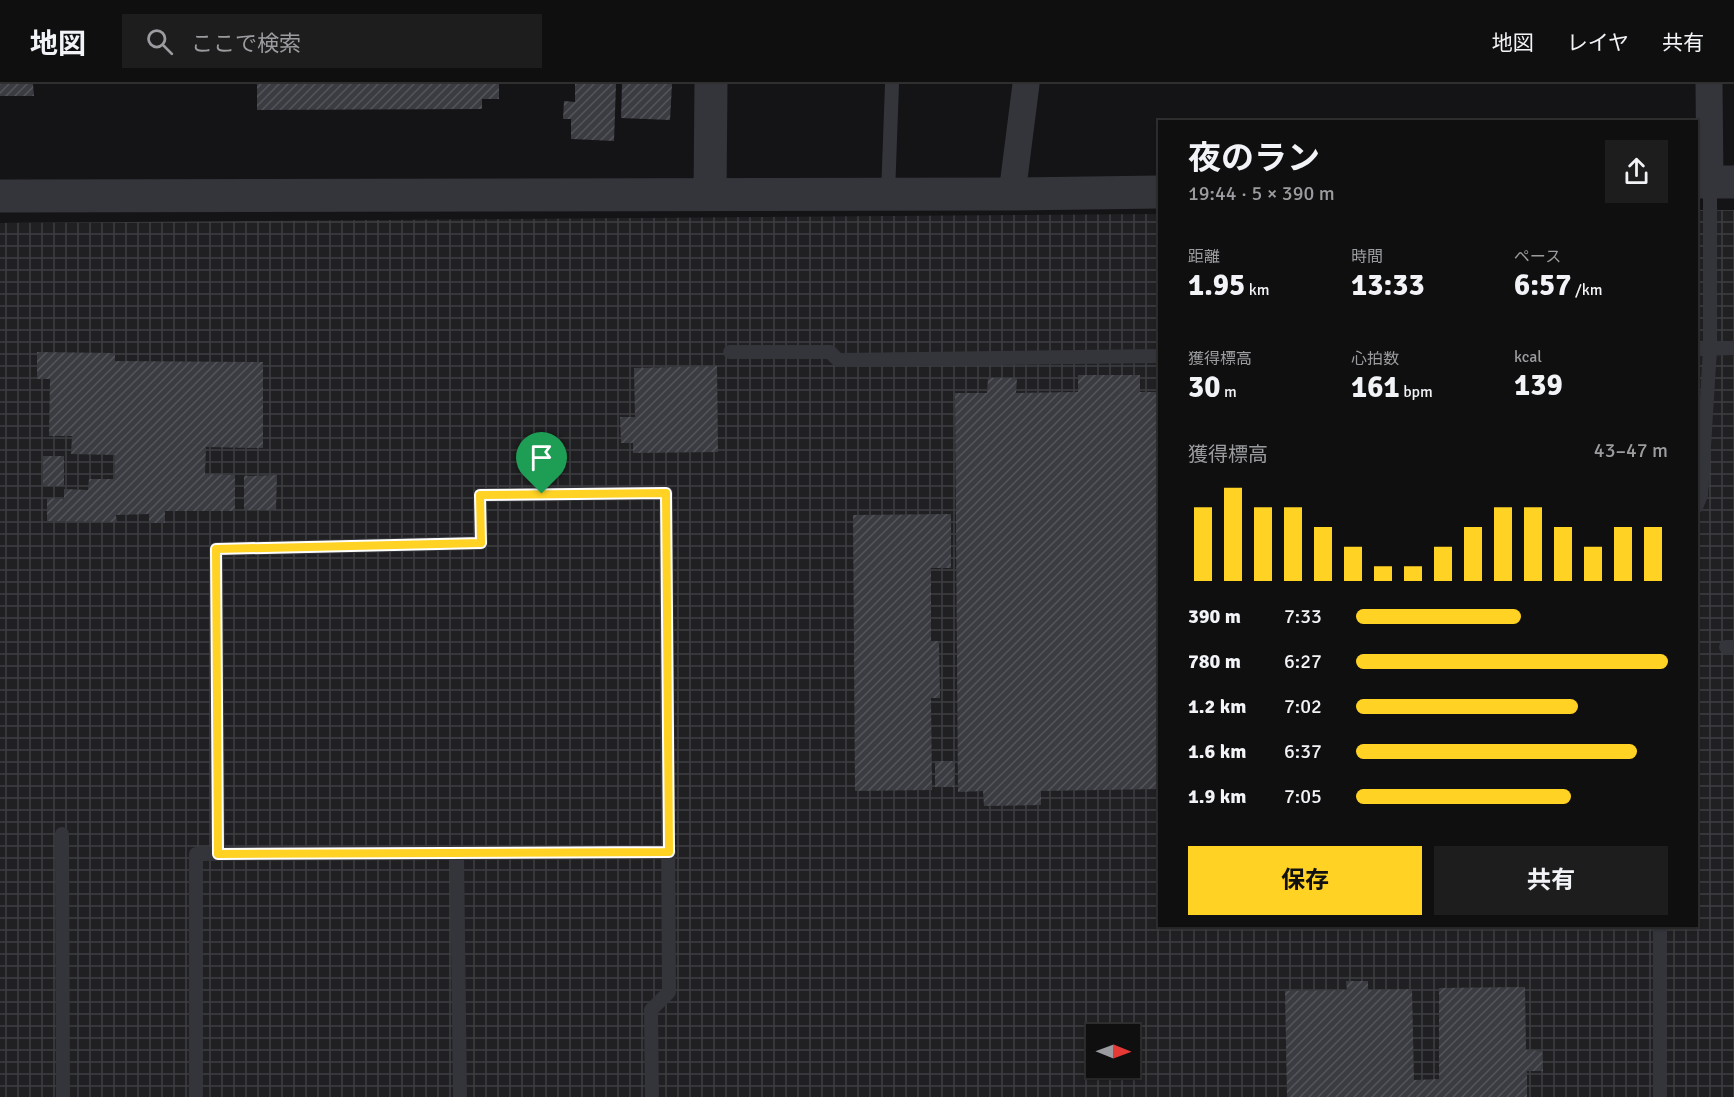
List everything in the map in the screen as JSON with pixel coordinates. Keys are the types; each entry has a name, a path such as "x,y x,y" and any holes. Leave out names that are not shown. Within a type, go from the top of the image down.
{"street":[{"path":"710,194 711,84"},
{"path":"1012,194 1026,84"},
{"path":"1709,84 1713,182"},
{"path":"0,196 1158,192"}],"lane":[{"path":"888,194 892,84"},
{"path":"1698,502 1701,495 1703,349 1713,182"},
{"path":"1703,349 1734,348"},
{"path":"730,352 830,352 838,360 1158,356"},
{"path":"218,854 216,549 481,543 480,495 666,493 669,992 651,1010 652,1097"},
{"path":"62,834 63,1097"},
{"path":"196,1097 196,854 669,852"},
{"path":"457,853 460,1097"},
{"path":"1660,927 1660,1097"}],"shaded area":[{"path":"1698,210 1734,210 1734,1097 0,1097 0,223 1158,214 1158,927 1698,927"}],"building":[{"path":"0,84 33,84 34,96 0,96"},
{"path":"257,84 499,84 499,99 482,99 482,109 257,110"},
{"path":"575,84 616,84 614,141 571,139 571,119 563,119 564,101 575,102"},
{"path":"622,84 672,84 670,120 621,118"},
{"path":"37,352 115,353 115,361 263,362 263,448 206,447 205,474 235,475 235,511 165,511 165,523 149,523 149,514 116,515 117,522 47,521 47,498 64,499 64,489 88,490 89,479 115,479 115,455 71,454 72,436 49,436 50,379 37,379"},
{"path":"717,366 718,452 633,453 633,443 621,443 620,417 635,417 634,368"},
{"path":"1078,375 1140,375 1140,392 1158,392 1158,789 1041,791 1041,805 984,806 983,791 958,792 955,393 987,393 988,378 1017,378 1016,393 1078,392"},
{"path":"43,456 64,456 64,486 43,486"},
{"path":"277,475 276,510 244,510 244,476"},
{"path":"951,514 951,568 931,568 931,641 939,641 940,698 931,698 932,790 855,791 853,515"},
{"path":"935,761 955,761 954,787 935,787"},
{"path":"1346,981 1368,981 1368,990 1412,989 1414,1080 1439,1079 1439,988 1525,987 1526,1050 1542,1051 1543,1071 1527,1071 1527,1097 1287,1097 1285,991 1347,990"}],"route":[{"path":"666,493 669,852 218,854 216,549 481,543 480,495 542,494 666,493"}]}
